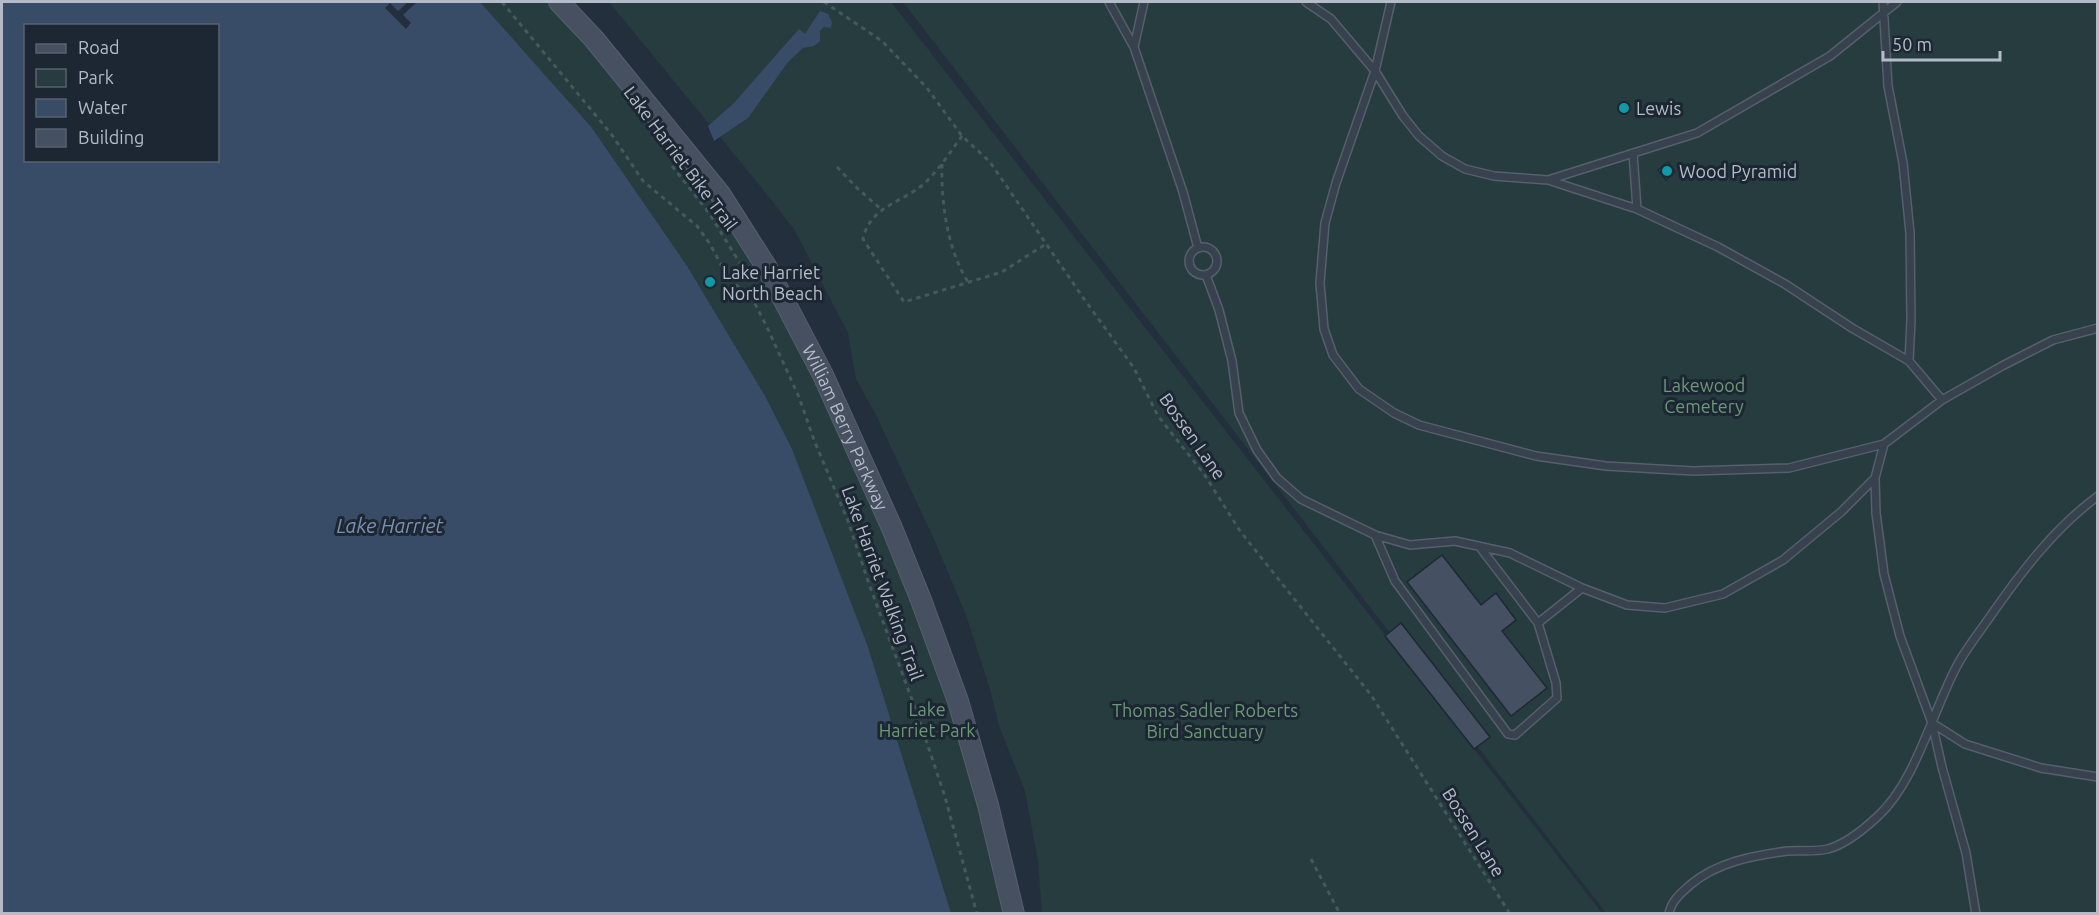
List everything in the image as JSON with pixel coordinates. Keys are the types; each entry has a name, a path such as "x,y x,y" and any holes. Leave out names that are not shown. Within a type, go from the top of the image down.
{"street":[{"name":"William Berry Parkway","path":"559,2 594,39 720,194 767,268 823,375 896,538 958,701 988,805 1014,914"}],"lane":[{"path":"1110,2 1134,47 1183,192 1198,248"},
{"path":"1134,47 1144,2"},
{"path":"1306,2 1331,20 1375,71 1403,116 1419,136 1442,156 1465,169 1494,176 1548,180 1637,209 1718,247 1785,284 1852,328 1909,361 1942,400"},
{"path":"1391,2 1375,71 1336,183 1325,223 1320,283 1324,329 1333,355 1359,389 1394,413 1419,425 1536,456 1606,466 1693,471 1790,468 1884,444 1942,400 2002,366 2053,340 2097,328"},
{"path":"1883,2 1888,86 1903,163 1910,233 1909,361"},
{"path":"1548,180 1697,134 1830,56 1897,2"},
{"path":"1633,153 1637,209"},
{"path":"1207,247 1217,257 1214,270 1206,275 1197,274 1190,268 1191,254 1198,248 1207,247"},
{"path":"1206,275 1219,310 1232,362 1239,413 1257,450 1277,478 1300,499 1376,535 1410,545 1455,541 1510,553 1582,588 1627,605 1665,608 1723,594 1753,578 1802,546 1875,478"},
{"path":"1884,444 1875,478 1876,513 1884,574 1900,636 1932,723 1966,853 1976,914"},
{"path":"1670,914 1670,908 1679,894 1697,879 1726,863 1787,851 1828,849 1856,836 1880,815 1900,788 1959,663 2000,602 2055,531 2097,495"},
{"path":"1376,535 1395,581 1508,734 1515,735 1557,698 1556,683 1538,623 1479,546"},
{"path":"1538,623 1582,588"},
{"path":"1932,723 1965,744 2041,768 2097,777"}],"path":[{"name":"Lake Harriet Walking Trail","path":"502,2 612,135 643,181 697,226 710,244 727,276 754,302 766,325 799,398 848,521 918,716 945,797 977,914"},
{"name":"Bossen Lane","path":"824,2 882,41 927,88 962,136 990,162 1134,368 1158,416 1204,474 1240,531 1371,695 1510,914"},
{"path":"962,136 926,182 882,210 866,227 863,239 904,302 1002,272 1046,244"},
{"name":"Lake Harriet Bike Trail","path":"667,158 709,213 763,301"},
{"path":"942,162 942,185 948,227 959,268 969,282"},
{"path":"837,167 882,210"},
{"path":"1311,859 1340,914"}],"green space":[{"name":"Lake Harriet Park","path":"480,2 559,2 767,268 921,600 1014,913 951,913 868,647 518,46"},
{"name":"Thomas Sadler Roberts Bird Sanctuary","path":"609,2 891,2 1602,913 1042,913 1038,861 1025,791 999,726 990,689 966,615 933,537 876,415 856,379 848,333 794,229"},
{"name":"Lakewood Cemetery","path":"903,2 2097,2 2097,913 1606,913"}],"water":[{"name":"Lake Harriet","path":"2,2 480,2 592,128 687,266 765,396 792,449 868,647 951,913 2,914"},
{"path":"820,11 828,14 832,22 831,28 824,27 820,31 820,41 814,46 803,48 788,62 748,118 714,141 708,126 734,103 799,29 805,34"}],"pier":[{"path":"408,2 417,2 403,15 411,23 406,29 385,8 390,3 398,11"}],"building":[{"name":"Wood Pyramid","path":"1668,162 1675,172 1666,180 1658,170"},
{"path":"1442,555 1481,605 1496,593 1516,620 1502,631 1547,688 1511,716 1407,582"},
{"path":"1401,623 1490,737 1474,749 1385,636"}],"place":[{"name":"Lewis","path":"1624,108"},
{"name":"Wood Pyramid","path":"1667,171"},
{"name":"Lake Harriet North Beach","path":"710,282"}]}
